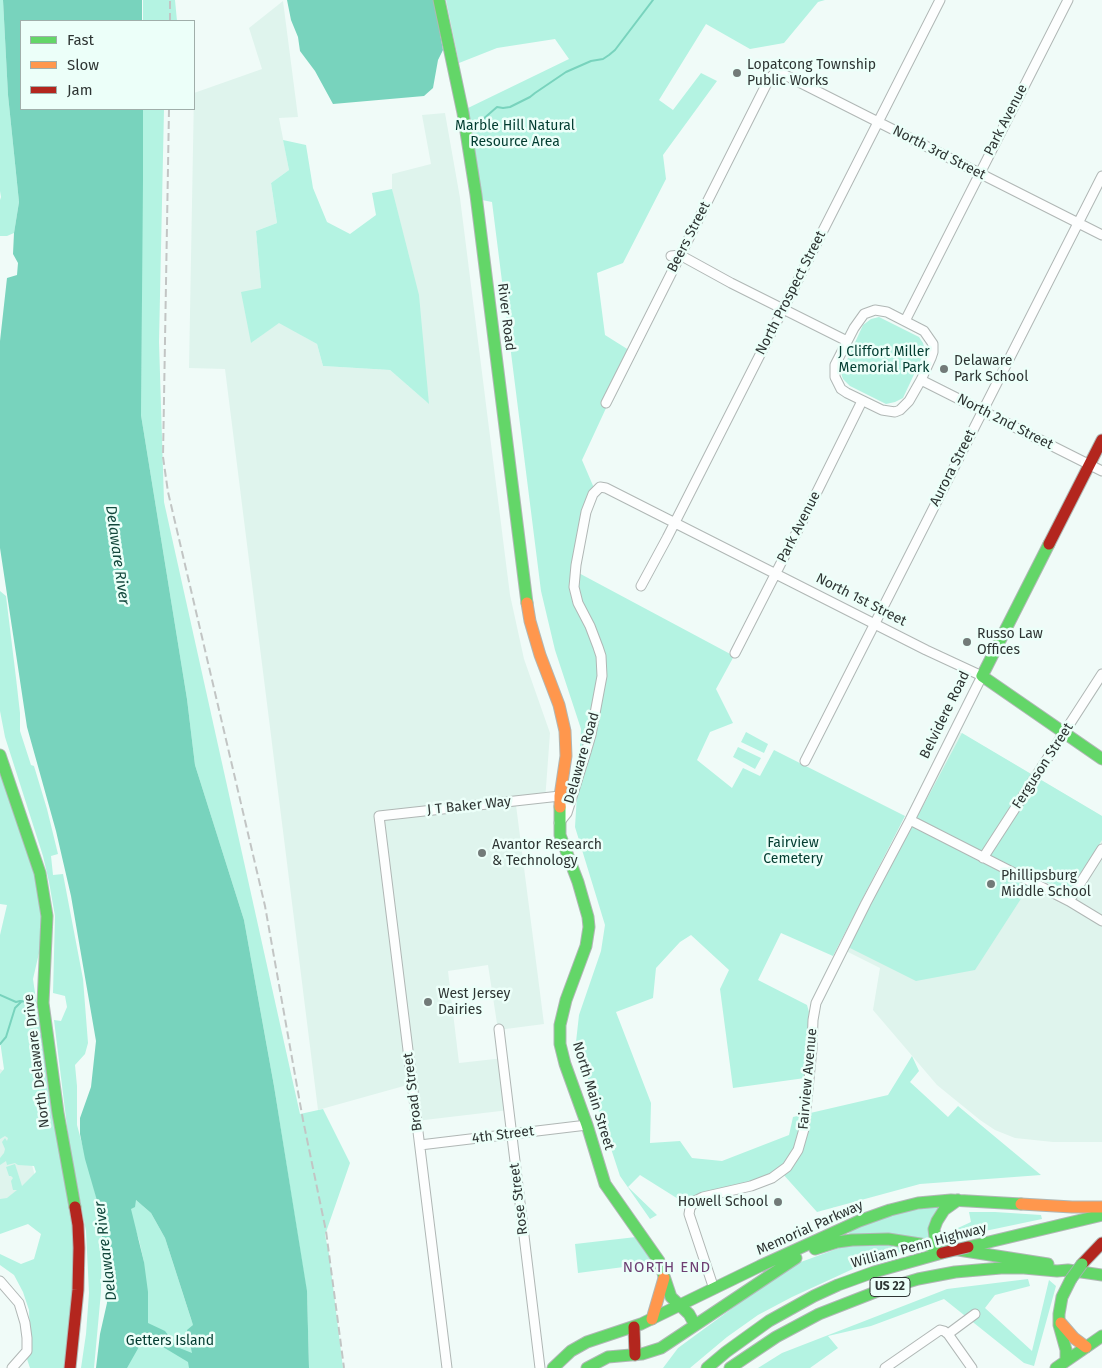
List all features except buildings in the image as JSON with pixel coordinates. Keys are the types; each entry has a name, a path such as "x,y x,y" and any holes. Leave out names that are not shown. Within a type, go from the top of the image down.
{"main road":[{"name":"River Road","path":"439,0 455,74 474,187 530,621 540,655 559,705 566,732 566,756 560,796"},
{"name":"Belvidere Road","path":"982,676 1102,440"},
{"name":"North 1st Street","path":"982,676 1102,759"},
{"name":"North Delaware Drive","path":"0,755 34,852 47,916 44,1003 58,1113 78,1225 78,1290 70,1368"},
{"name":"North Main Street","path":"560,796 560,835 578,882 589,927 586,946 566,1000 559,1034 565,1064 606,1184 656,1256 662,1267 671,1297 689,1314 695,1325"},
{"name":"Memorial Parkway","path":"553,1368 571,1351 582,1344 634,1327 760,1266 880,1213 918,1203 958,1200 1100,1208"},
{"path":"941,1250 934,1237 934,1229 944,1210 958,1200"},
{"name":"William Penn Highway","path":"707,1368 769,1321 814,1296 838,1286 941,1250 968,1247 1100,1208"},
{"name":"Memorial Parkway","path":"587,1368 608,1357 648,1353 661,1348 797,1258 815,1249 837,1242 875,1239 895,1240 941,1250 1056,1265 1070,1275 1102,1275"},
{"path":"1066,1361 1066,1350 1058,1320 1062,1297 1070,1275 1102,1243"},
{"name":"US 22","path":"730,1368 764,1344 812,1318 841,1304 898,1285 942,1274 984,1268 1024,1268 1057,1271 1070,1275"},
{"path":"652,1319 664,1278"},
{"path":"725,1284 733,1300"},
{"path":"1058,1320 1074,1338 1086,1347"},
{"path":"634,1327 635,1355"},
{"path":"1056,1368 1102,1336"}],"street":[{"name":"North Prospect Street","path":"641,586 940,0"},
{"name":"Park Avenue","path":"905,321 1068,0"},
{"name":"North 3rd Street","path":"775,73 781,73 1102,235"},
{"name":"Beers Street","path":"606,403 676,255 768,79 775,73"},
{"name":"Aurora Street","path":"805,761 1102,176"},
{"path":"676,255 847,341"},
{"path":"881,310 927,334 933,344 931,358 909,401 900,410 895,412 882,410 841,389 834,377 835,365 847,341 864,314 870,311 881,310"},
{"name":"North 2nd Street","path":"921,380 1102,471"},
{"name":"Park Avenue","path":"735,653 862,401"},
{"name":"North 1st Street","path":"597,489 606,488 982,676"},
{"name":"Delaware Road","path":"559,823 567,813 589,743 602,676 601,656 590,626 578,604 574,587 574,577 586,512 590,500 597,489"},
{"name":"Ferguson Street","path":"983,858 1102,674"},
{"name":"Belvidere Road","path":"816,1004 982,676"},
{"name":"J T Baker Way","path":"379,816 560,796"},
{"name":"Broad Street","path":"379,816 447,1368"},
{"path":"910,820 1069,901 1102,921"},
{"path":"1069,901 1102,850"},
{"name":"Fairview Avenue","path":"714,1289 692,1223 690,1208 694,1201 703,1197 772,1178 787,1167 798,1150 802,1140 816,1004"},
{"name":"Rose Street","path":"499,1029 540,1368"},
{"name":"4th Street","path":"420,1145 587,1125"},
{"path":"0,1281 19,1303 25,1323 27,1351 23,1363 12,1368"},
{"path":"948,1334 975,1314"},
{"path":"885,1368 940,1330 944,1330 948,1334 972,1368"}],"shaded area":[{"path":"283,1 298,117 279,118 289,170 271,183 277,223 256,231 261,288 251,343 279,322 317,344 323,366 390,370 428,403 392,189 392,174 431,164 422,115 445,113 460,198 510,595 524,659 550,733 545,801 516,805 544,1024 498,1030 488,965 448,971 459,1063 504,1058 509,1110 416,1121 411,1084 318,1110 225,369 189,368 195,93 262,69 249,28"},
{"name":"Phillipsburg Middle School","path":"958,731 1102,816 1102,1142 1053,1142 1015,1138 995,1130 980,1120 937,1085 873,1010 880,968 846,951"},
{"path":"0,1069 6,1072 37,1183 0,1204"}],"green space":[{"path":"0,0 3,0 8,95 19,202 14,233 7,236 0,236"},
{"path":"143,0 175,0 177,20 143,20"},
{"path":"446,0 825,0 818,2 784,43 750,49 706,24 659,100 673,110 701,73 717,81 663,155 666,179 623,263 597,273 605,335 632,352 582,460 594,488 575,571 734,656 716,689 733,723 710,732 697,760 732,788 743,768 760,776 774,750 905,816 833,956 781,933 758,980 807,1005 809,1012 805,1078 733,1088 720,989 729,970 691,935 680,942 656,968 653,998 616,1012 651,1103 650,1143 680,1141 692,1158 722,1161 789,1135 793,1117 888,1095 912,1056 919,1071 910,1082 948,1117 958,1106 1041,1175 920,1184 817,1212 782,1173 691,1207 640,1175 628,1187 657,1215 650,1219 620,1176 576,1042 579,1015 601,951 605,925 575,827 581,729 555,650 541,591 492,202 482,200 468,108 569,59 555,39 497,48 459,63"},
{"path":"142,110 164,110 159,342 164,502 300,1114 323,1109 350,1163 325,1235 343,1368 309,1368 307,1294 274,1086 244,920 195,765 187,699 141,415"},
{"path":"283,140 306,145 313,188 327,222 350,234 376,215 372,193 392,189 419,295 429,404 390,370 323,366 317,344 279,323 251,343 241,292 261,288 256,231 277,223 271,183 289,170"},
{"name":"J Cliffort Miller Memorial Park","path":"879,317 919,337 925,351 903,398 886,404 850,386 843,379 841,373 863,325 871,319"},
{"path":"0,591 6,596 20,713 20,731 31,765 34,766 47,809 58,854 51,856 53,875 63,874 83,979 88,1043 85,1054 75,1065 77,1125 102,1218 101,1292 94,1368 81,1368 89,1293 86,1231 69,1143 54,1020 61,1021 67,1007 65,996 53,993 55,916 49,882 43,856 5,737 0,711"},
{"path":"746,732 768,744 764,753 741,742"},
{"path":"962,733 1102,816 1102,840 1068,892 1035,877 975,970 916,981 848,947"},
{"path":"738,747 761,758 755,769 733,757"},
{"path":"0,774 35,866 41,905 42,940 33,979 75,1237 75,1271 66,1368 30,1368 27,1359 30,1337 29,1310 23,1292 14,1275 0,1265 0,1254 21,1264 34,1259 41,1234 28,1224 0,1234 0,1199 7,1198 17,1190 13,1190 11,1181 13,1178 9,1176 6,1167 15,1164 22,1186 36,1172 34,1166 18,1165 15,1163 7,1165 6,1161 0,1165 0,1158 5,1149 2,1142 5,1138 7,1141 8,1138 5,1136 0,1139 0,1074 4,1069 0,1041 0,935 7,905 0,904"},
{"name":"Getters Island","path":"112,1159 135,1199 151,1213 165,1238 191,1319 210,1368 120,1368 144,1262 139,1240"},
{"path":"940,1206 932,1241 844,1238 855,1227 894,1213"},
{"path":"969,1212 1041,1215 1042,1219 947,1239 947,1233 971,1222"},
{"path":"636,1237 654,1263 578,1273 575,1244"},
{"path":"880,1243 909,1249 855,1268 758,1315 727,1337 690,1368 663,1368 678,1348 790,1266 850,1244"},
{"path":"1028,1279 1030,1286 995,1295 985,1308 1032,1351 1049,1280 1056,1286 1034,1366 1024,1363 944,1299 871,1326 828,1336 838,1348 810,1368 758,1368 782,1353 947,1289"}],"water":[{"name":"Delaware River","path":"3,0 142,0 142,20 20,20 20,110 143,110 141,415 187,699 195,765 244,920 274,1086 307,1291 309,1368 189,1368 188,1362 158,1344 140,1345 127,1368 96,1368 100,1334 107,1303 102,1249 102,1218 85,1159 80,1134 80,1118 91,1087 96,1041 71,896 56,831 27,727 0,548 0,341 7,278 17,275 18,263 13,254 19,202 8,95","holes":["136,1200 151,1213 165,1238 193,1325 187,1330 192,1353 177,1347 165,1331 148,1323 148,1292 144,1262 131,1209 135,1207"]},
{"path":"287,0 434,0 443,50 438,60 433,88 424,96 333,104 315,71 300,51 298,37 291,20"}],"waterway":[{"path":"474,127 497,107 510,107 530,97 566,72 591,61 603,59 609,55 615,50 653,0"},
{"path":"0,995 16,1002 27,1002"},
{"path":"0,1044 6,1037 15,1008 22,1001"}],"railway":[{"path":"170,0 170,20"},
{"path":"169,110 163,457 168,492 265,906 303,1120 326,1231 344,1368"}],"traffic: fast":[{"path":"439,0 463,113 476,195 527,603"},
{"path":"1049,544 982,676 1102,759"},
{"path":"0,755 40,873 47,916 43,1003 58,1113 75,1207"},
{"path":"560,807 560,835 578,882 589,927 586,946 566,1000 560,1025 560,1044 565,1064 587,1125 605,1184 659,1261 671,1297 689,1314 695,1325"},
{"path":"553,1368 571,1351 587,1342 641,1324 760,1266 859,1221 890,1210 918,1203 951,1200 1021,1204"},
{"path":"940,1247 935,1237 934,1229 937,1221 944,1210 958,1200"},
{"path":"968,1247 1102,1215"},
{"path":"815,1249 837,1242 888,1239 1048,1264"},
{"path":"707,1368 769,1321 814,1296 874,1272 942,1253"},
{"path":"587,1368 608,1357 642,1354 661,1348 796,1258"},
{"path":"1071,1279 1082,1264"},
{"path":"730,1368 776,1337 819,1314 878,1291 918,1279 955,1272 1001,1268 1068,1270 1102,1275"},
{"path":"1066,1361 1066,1350 1059,1325 1059,1314 1062,1297 1071,1279"},
{"path":"1056,1368 1102,1336"}],"traffic: slow":[{"path":"527,603 540,655 559,705 565,731 566,756 560,807"},
{"path":"1021,1204 1102,1207"},
{"path":"652,1319 664,1278"},
{"path":"1061,1323 1074,1338 1086,1347"}],"traffic: jam":[{"path":"1049,544 1102,440"},
{"path":"70,1368 78,1290 79,1248 75,1207"},
{"path":"1082,1264 1102,1243"},
{"path":"942,1253 968,1247"},
{"path":"634,1327 635,1355"}],"place":[{"name":"Lopatcong Township Public Works","path":"737,73"},
{"name":"Delaware Park School","path":"944,369"},
{"name":"Russo Law Offices","path":"967,642"},
{"name":"Avantor Research & Technology","path":"482,853"},
{"name":"Phillipsburg Middle School","path":"991,884"},
{"name":"West Jersey Dairies","path":"428,1002"},
{"name":"Howell School","path":"778,1202"}],"district":[{"name":"NORTH END","path":"667,1268"}],"park label":[{"name":"Marble Hill Natural Resource Area","path":"515,134"},
{"name":"Fairview Cemetery","path":"793,852"}]}
